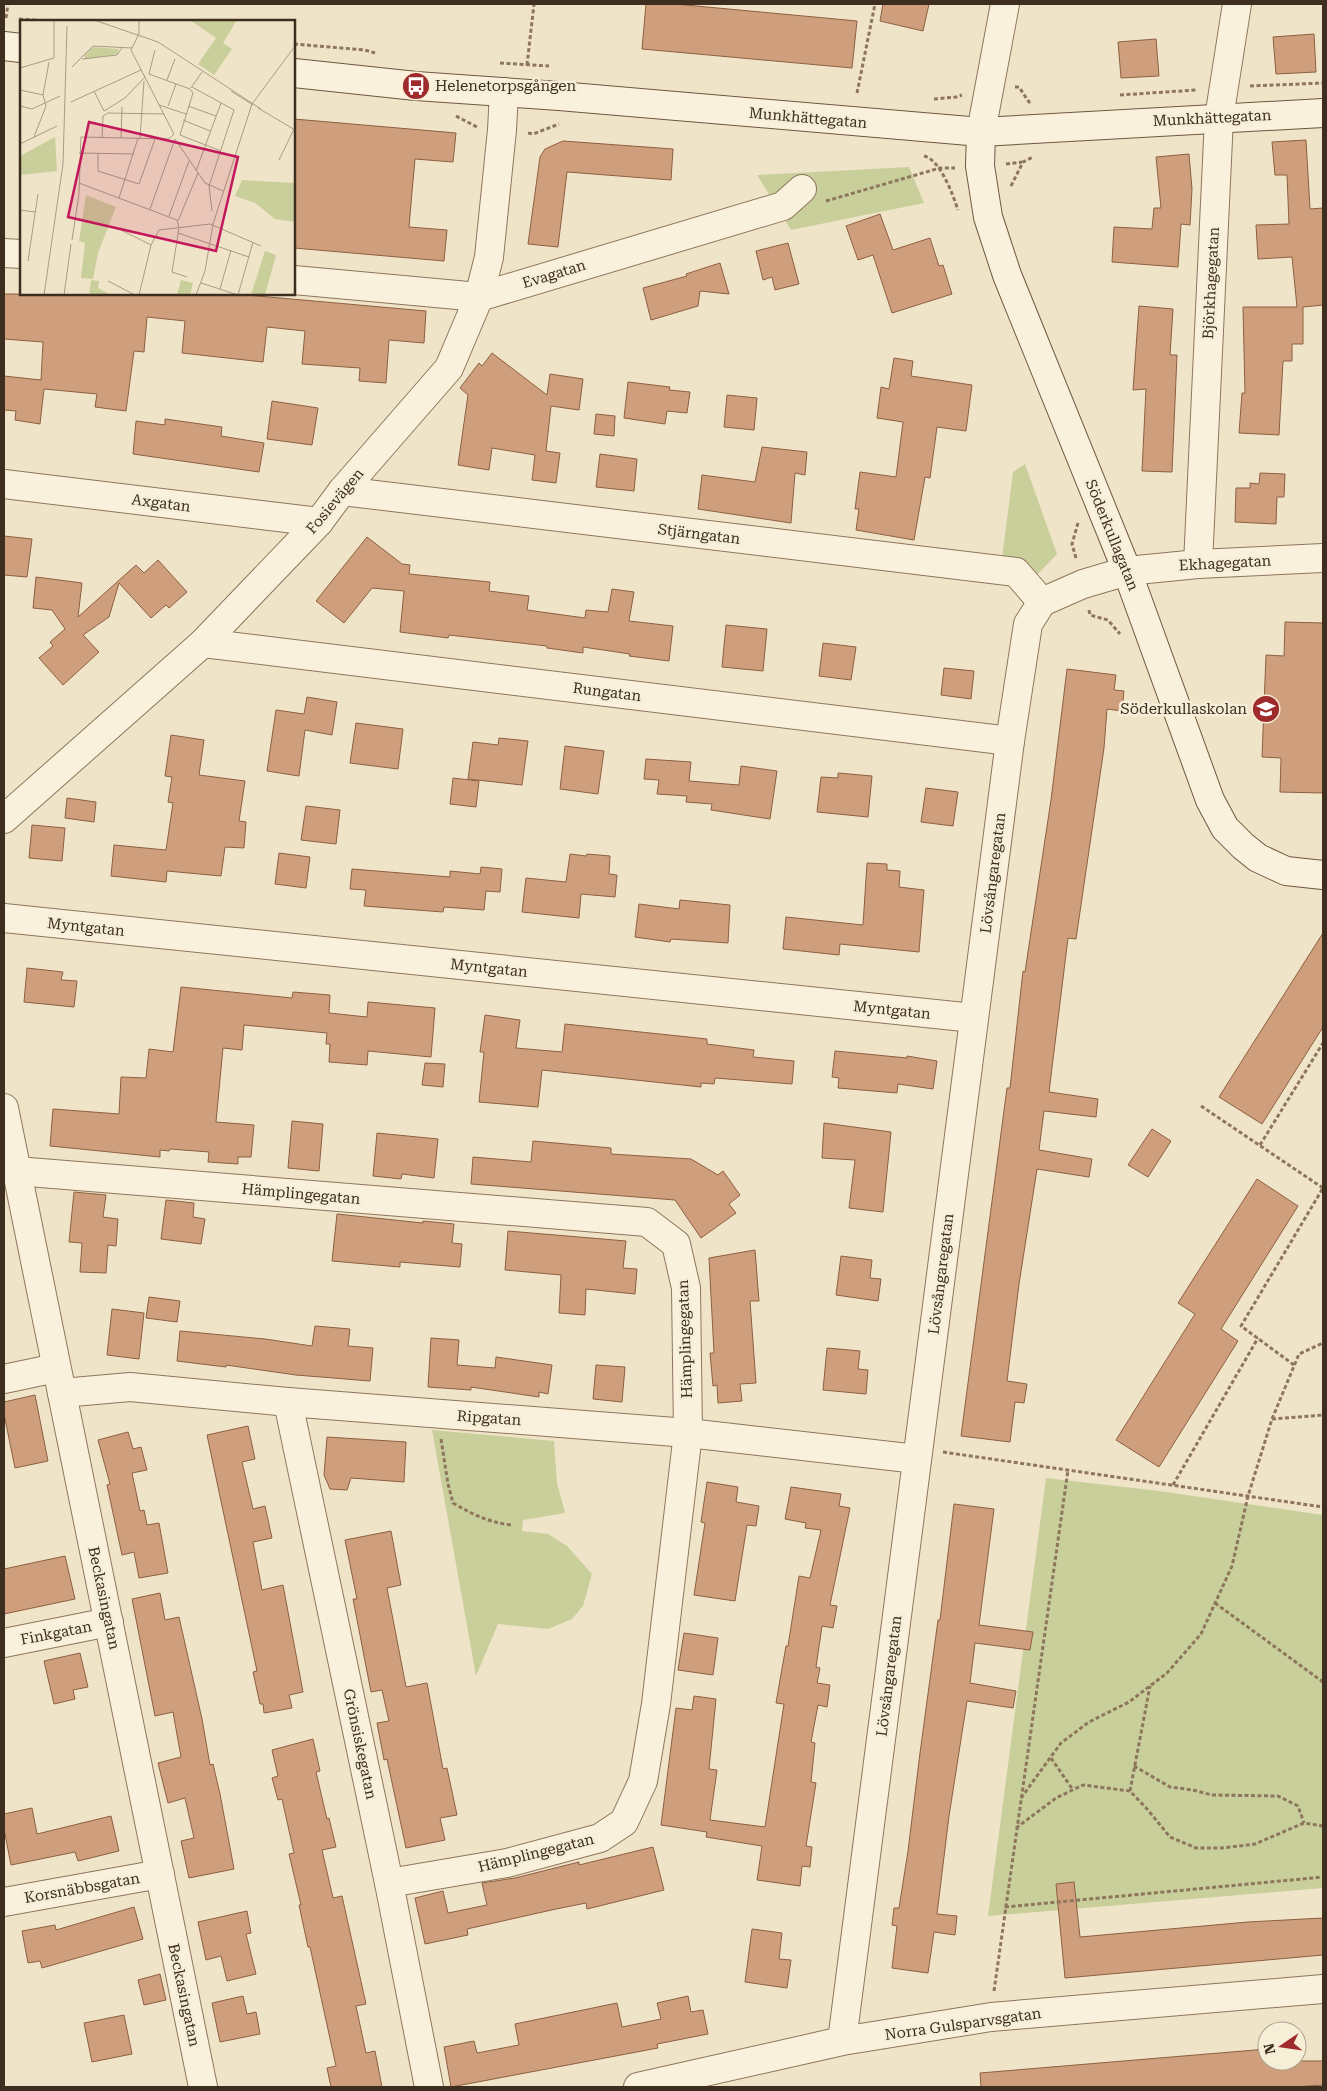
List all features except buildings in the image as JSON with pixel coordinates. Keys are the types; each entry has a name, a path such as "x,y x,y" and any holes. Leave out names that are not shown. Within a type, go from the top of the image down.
{"street":[{"name":"Söderkullagatan","path":"1005,4 981,132 980,166 988,217 1006,275 1127,571 1210,800 1226,828 1243,846 1272,866 1286,872 1323,875"},
{"name":"Björkhagegatan","path":"1198,564 1219,118 1237,4"},
{"path":"4,46 20,48"},
{"name":"Munkhättegatan","path":"295,73 416,86 514,92 981,132 1323,113"},
{"name":"Fosievägen","path":"4,819 203,643 319,522 342,491 449,368 479,297 489,257 502,130 514,92"},
{"name":"Evagatan","path":"295,280 479,297 783,206 802,190"},
{"path":"4,253 20,254"},
{"name":"Axgatan","path":"4,484 319,522"},
{"name":"Stjärngatan","path":"342,491 1016,572 1042,602"},
{"name":"Ekhagegatan","path":"1127,571 1198,564 1323,558"},
{"path":"1042,602 1083,584 1127,571"},
{"name":"Lövsångaregatan","path":"842,2041 1010,741 1028,624 1042,602"},
{"name":"Rungatan","path":"203,643 1010,741"},
{"name":"Myntgatan","path":"4,918 974,1018"},
{"name":"Beckasingatan","path":"4,1108 204,2087"},
{"name":"Hämplingegatan","path":"16,1171 647,1222 676,1244 686,1288 688,1433 656,1704 642,1781 624,1822 600,1838 507,1863 389,1883"},
{"name":"Ripgatan","path":"4,1379 59,1380 288,1402 688,1433 918,1454"},
{"name":"Grönsiskegatan","path":"288,1402 389,1883 429,2087"},
{"name":"Finkgatan","path":"4,1643 109,1622"},
{"name":"Korsnäbbsgatan","path":"4,1902 160,1874"},
{"name":"Norra Gulsparvsgatan","path":"638,2087 842,2041 991,2017 1323,1989"}],"path":[{"path":"8,4 5,18 32,20"},
{"path":"514,92 527,64 534,4"},
{"path":"857,93 875,4"},
{"path":"295,44 365,50 381,55"},
{"path":"497,63 552,67"},
{"path":"1117,96 1323,82"},
{"path":"925,99 956,97 968,92 975,83 1019,87 1030,102 1039,102"},
{"path":"847,92 867,94"},
{"path":"447,115 457,116 474,127 533,134 556,124 566,125"},
{"path":"802,190 812,206 940,168 1023,162 1038,154"},
{"path":"918,155 928,156 940,168 961,215"},
{"path":"1010,193 1011,185 1023,162"},
{"path":"1078,518 1078,526 1072,544 1090,615 1108,620 1121,636"},
{"path":"1260,1145 1323,1044"},
{"path":"1201,1106 1323,1188 1241,1326 1294,1365"},
{"path":"1173,1485 1258,1338"},
{"path":"1021,1798 1061,1743 1089,1722 1129,1702 1167,1673 1201,1634 1232,1566 1248,1496 1272,1419 1294,1365 1299,1354 1323,1343"},
{"path":"426,1412 441,1436 448,1484 453,1503 473,1515 492,1522 510,1525"},
{"path":"1272,1419 1323,1415"},
{"path":"918,1454 1068,1470 1323,1507"},
{"path":"991,2017 1016,1828 1068,1470"},
{"path":"1215,1603 1323,1682"},
{"path":"1130,1791 1150,1686"},
{"path":"1051,1758 1073,1790"},
{"path":"1134,1766 1170,1787 1212,1795 1278,1796 1298,1806 1304,1823"},
{"path":"1016,1828 1056,1798 1083,1785 1130,1791 1170,1837 1196,1848 1222,1848 1255,1844 1304,1823 1323,1826"},
{"path":"1005,1907 1323,1877"}],"green space":[{"path":"909,167 924,203 791,230 757,175"},
{"path":"1025,464 1057,554 1036,576 999,582 1013,472"},
{"path":"432,1430 554,1441 557,1483 565,1513 523,1520 522,1531 548,1534 567,1546 592,1574 583,1606 572,1619 548,1629 498,1624 476,1676"},
{"path":"1046,1478 1159,1491 1323,1515 1323,1888 988,1916"}],"place":[{"name":"Helenetorpsgången","path":"416,86"},
{"name":"Söderkullaskolan","path":"1266,709"}]}
